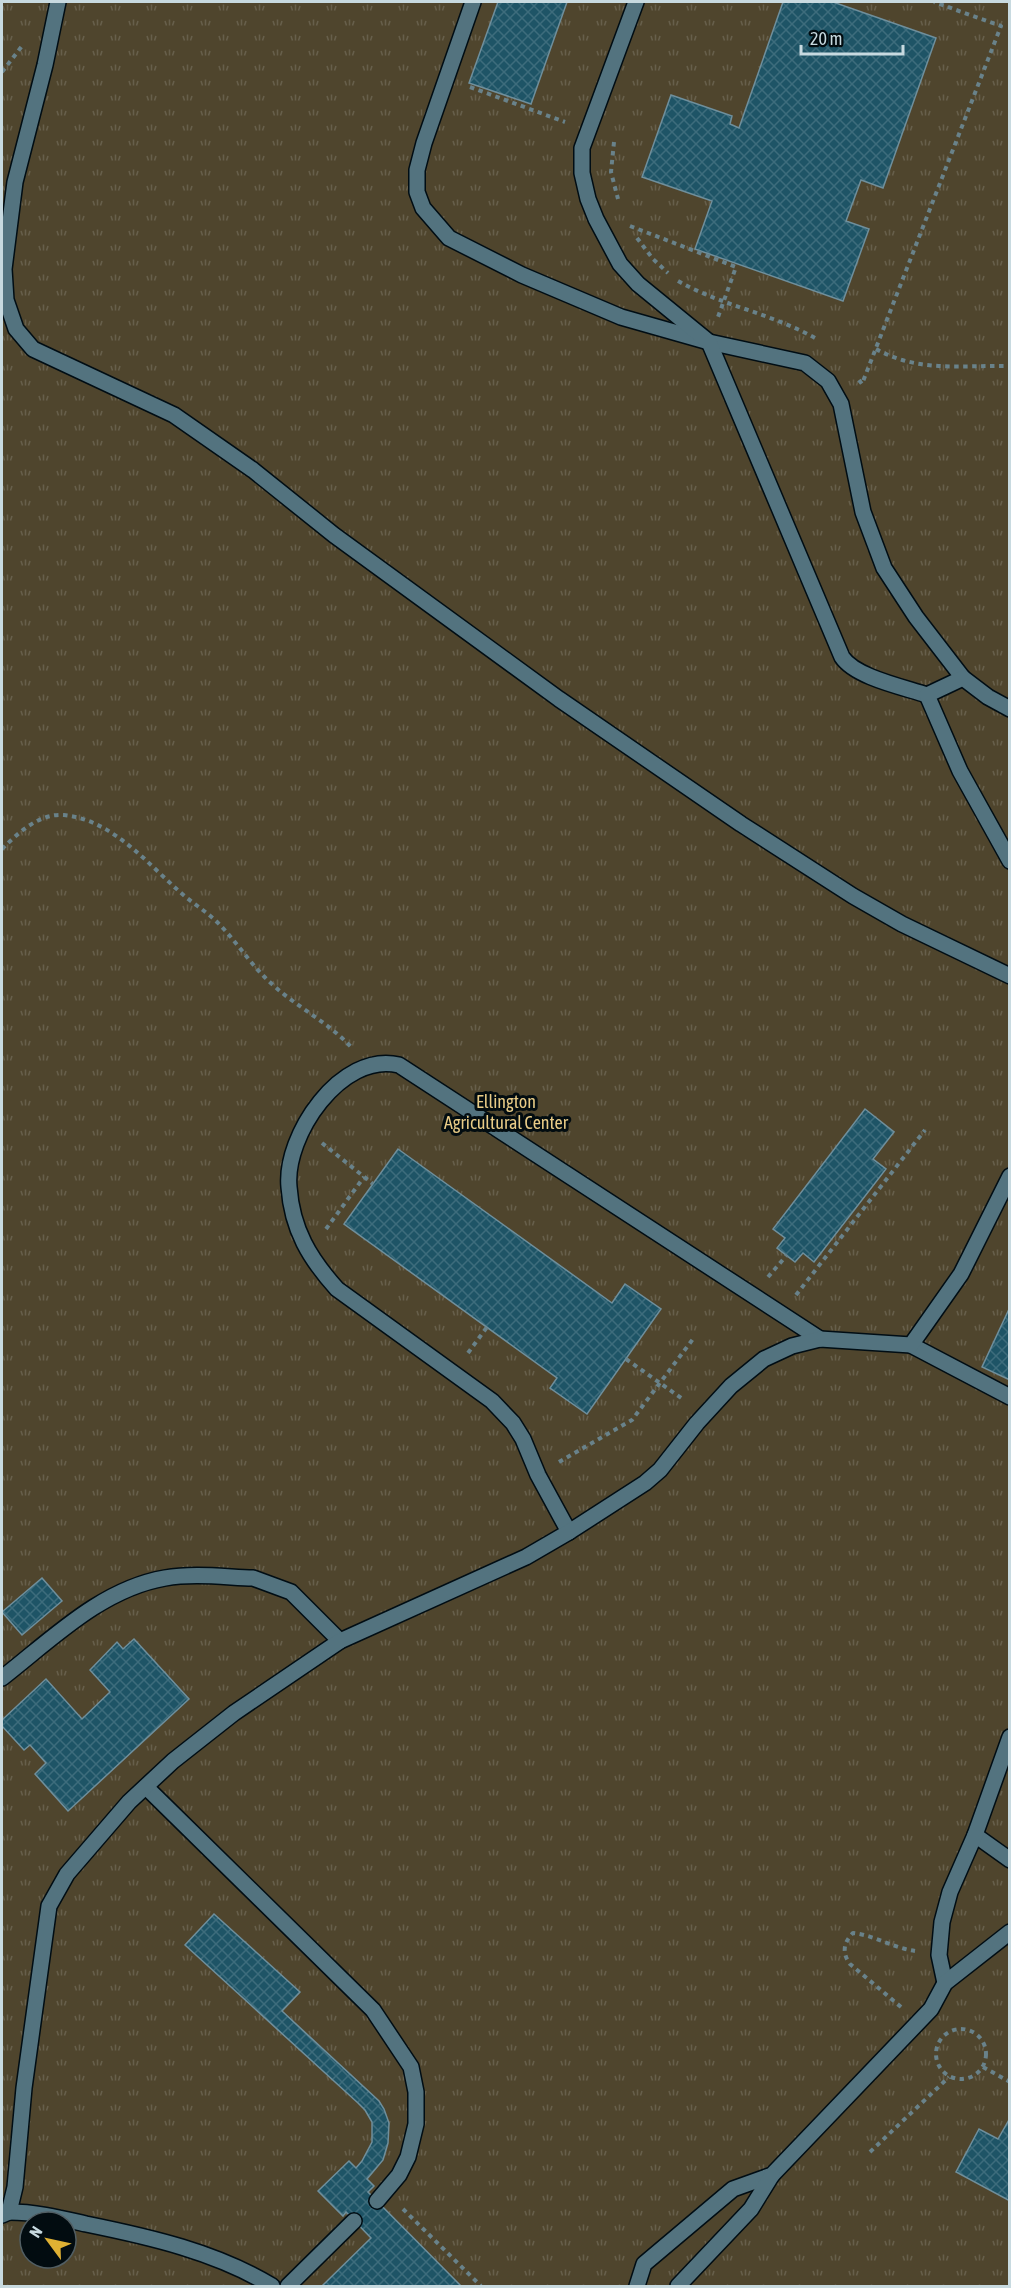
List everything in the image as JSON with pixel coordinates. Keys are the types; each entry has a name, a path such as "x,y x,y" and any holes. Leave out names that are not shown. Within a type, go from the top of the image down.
{"street":[{"path":"58,2 45,65 15,182 4,269 6,300 16,329 33,349 174,415 253,470 334,535 559,699 741,824 853,896 902,924 1010,976"},
{"path":"473,2 424,143 416,179 417,192 423,208 443,232 457,243 513,271 621,317 709,342 805,363 828,381 841,404 863,512 884,568 916,617 963,678 988,697 1010,709"},
{"path":"636,2 582,148 582,173 588,199 596,219 620,264 638,284 709,342 848,667 927,695 963,678"},
{"path":"927,695 960,771 1010,861"},
{"path":"569,1532 513,1423 492,1401 337,1289 316,1266 308,1253 299,1232 288,1186 291,1162 303,1129 316,1105 330,1091 363,1069 384,1063 399,1065 820,1339"},
{"path":"911,1345 961,1274 1010,1176"},
{"path":"272,2286 216,2259 163,2241 41,2214 5,2213 15,2187 24,2088 49,1906 67,1874 129,1802 173,1761 234,1713 340,1641 526,1557 645,1483 660,1470 731,1386 764,1359 792,1346 820,1339 911,1345 1010,1397"},
{"path":"2,1678 89,1611 113,1596 133,1587 165,1578 246,1578 266,1582 291,1592 340,1641"},
{"path":"945,1983 939,1955 942,1922 950,1892 975,1835 1010,1737"},
{"path":"146,1787 373,2010 411,2067 416,2092 416,2124 408,2157 399,2175 381,2196"},
{"path":"975,1835 1010,1860"},
{"path":"678,2286 751,2209 772,2175 931,2009 945,1983 1010,1932"},
{"path":"637,2286 644,2264 733,2189 772,2175"},
{"path":"288,2286 354,2221"}],"path":[{"path":"856,378 862,384 1001,26 934,2"},
{"path":"447,79 615,140 611,153 611,172 621,210"},
{"path":"626,220 653,259 679,281 703,293 794,326 820,341"},
{"path":"630,226 736,267 709,342"},
{"path":"876,349 893,358 928,367 1010,366"},
{"path":"2,849 21,831 43,818 63,815 88,822 123,841 215,920 272,984 351,1046 363,1069"},
{"path":"303,1129 373,1184"},
{"path":"781,1314 925,1130"},
{"path":"308,1253 364,1177"},
{"path":"454,1373 487,1327"},
{"path":"538,1475 632,1420 693,1339"},
{"path":"626,1359 705,1415"},
{"path":"939,1955 900,1949 862,1934 853,1933 847,1939 844,1956 849,1964 940,2040"},
{"path":"953,2030 971,2031 980,2038 985,2048 986,2058 983,2067 969,2078 949,2077 936,2061 936,2050 940,2040 953,2030"},
{"path":"983,2067 1010,2082"},
{"path":"870,2152 949,2077"},
{"path":"381,2196 481,2286"}],"green space":[{"name":"Ellington Agricultural Center","path":"2,2 1009,2 1009,2286 2,2286"}],"building":[{"path":"498,2 567,2 531,104 469,83"},
{"path":"783,2 833,2 936,38 883,188 861,180 846,221 869,229 843,301 695,249 712,201 642,177 671,95 732,116 730,124 739,128"},
{"path":"865,1109 894,1132 873,1159 886,1169 814,1262 803,1253 795,1262 777,1248 785,1238 773,1229"},
{"path":"398,1149 612,1303 625,1284 661,1309 587,1414 550,1388 557,1378 344,1224"},
{"path":"1010,1307 1010,1380 982,1367"},
{"path":"42,1578 62,1601 22,1635 2,1612"},
{"path":"134,1639 189,1699 68,1811 35,1774 46,1763 30,1745 24,1750 2,1726 2,1720 46,1679 82,1719 110,1692 90,1670 117,1642 123,1649"},
{"path":"214,1914 300,1992 282,2011 379,2101 389,2123 388,2143 383,2160 367,2179 374,2186 368,2192 461,2286 322,2286 371,2238 346,2212 343,2216 318,2191 349,2161 356,2168 362,2161 372,2142 372,2122 358,2103 185,1945"},
{"path":"1010,2118 1010,2201 956,2172 979,2129 998,2139"}]}
